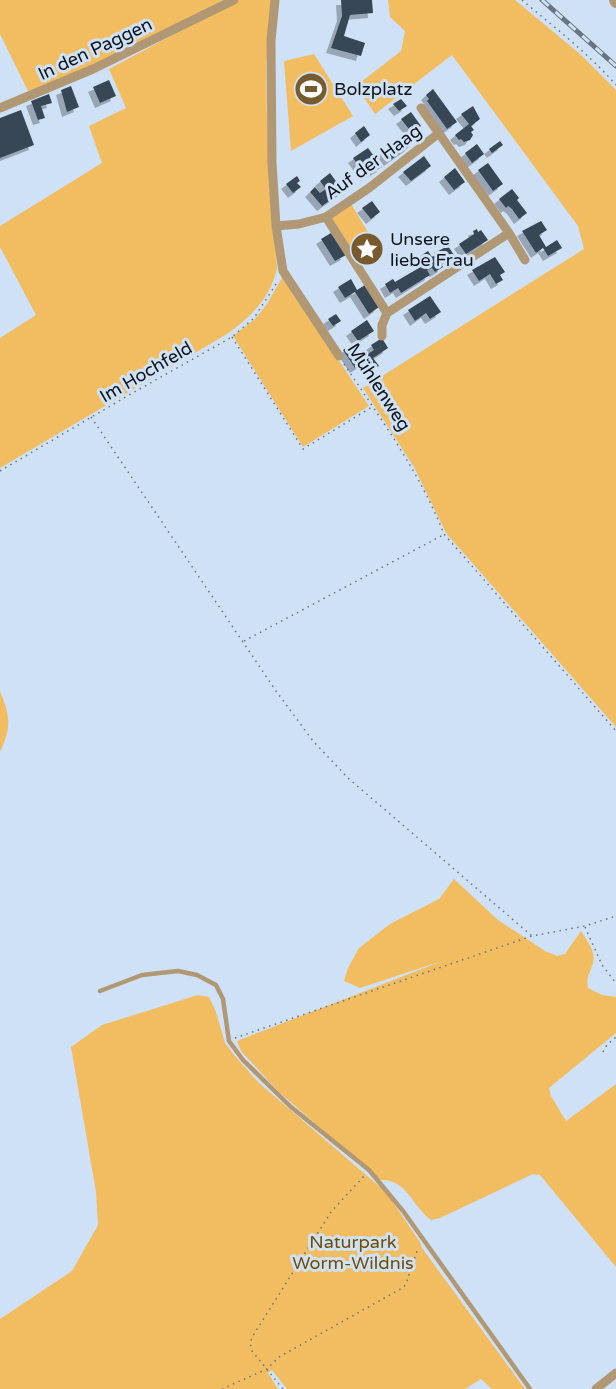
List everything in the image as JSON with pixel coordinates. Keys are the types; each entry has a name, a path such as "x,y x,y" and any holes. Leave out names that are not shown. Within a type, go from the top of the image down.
{"street":[{"name":"In den Paggen","path":"0,108 93,69 234,0"},
{"name":"Mühlenweg","path":"275,0 271,41 270,95 276,226 283,271 339,356"},
{"name":"Auf der Haag","path":"421,108 509,233 525,260"},
{"name":"Auf der Haag","path":"276,226 299,224 326,217 369,188 439,134"},
{"name":"Auf der Haag","path":"326,217 387,313"},
{"path":"382,336 382,324 387,313 509,233"},
{"path":"596,1389 616,1373"}],"lane":[{"path":"99,991 142,975 178,971 197,975 216,986 223,999 229,1041 243,1060 291,1107 369,1170 403,1211 530,1389"}],"path":[{"path":"522,0 573,42 616,85"},
{"name":"Im Hochfeld","path":"0,471 232,337 254,318 268,300 283,271"},
{"path":"232,337 303,449 372,406"},
{"name":"Mühlenweg","path":"339,356 412,469 434,508 444,534 616,731"},
{"path":"92,417 288,708 313,741 357,786 532,936"},
{"path":"243,642 444,534"},
{"path":"229,1041 532,936 585,926 616,916"},
{"path":"585,926 602,965 616,983"},
{"path":"603,1052 616,1037"},
{"path":"283,1389 252,1351 250,1343 331,1212 369,1170"},
{"path":"222,1389 267,1369 279,1357 404,1287 421,1238"}],"green space":[{"path":"0,0 224,0 80,73 28,91 0,34"},
{"path":"238,0 271,0 266,101 277,269 270,289 252,314 227,334 0,468 0,338 36,315 0,247 0,226 102,163 89,126 126,108 109,69"},
{"path":"388,0 515,0 580,54 616,90 616,727 446,533 414,467 363,388 584,249 578,226 452,55 375,114 356,86 401,51 405,31 390,17"},
{"name":"Bolzplatz","path":"314,54 353,116 291,151 284,61"},
{"path":"350,202 372,239 359,247 365,258 358,262 329,217"},
{"path":"283,276 369,406 303,447 233,336 255,319 267,304"},
{"path":"0,691 8,714 8,728 0,752"},
{"path":"454,879 498,920 545,951 557,956 565,954 581,931 590,946 594,959 588,978 588,988 602,995 616,997 616,1033 549,1088 551,1096 566,1121 616,1084 616,1267 540,1175 533,1174 440,1218 431,1220 403,1188 389,1181 380,1180 278,1091 241,1051 237,1041 442,961 360,988 344,981 359,948 390,924 439,899"},
{"name":"Naturpark Worm-Wildnis","path":"198,995 209,997 225,1043 259,1083 386,1192 422,1248 525,1389 492,1389 481,1379 465,1389 287,1389 272,1370 268,1373 278,1389 0,1389 0,1319 72,1271 98,1225 96,1192 71,1047 102,1025"}],"building":[{"path":"341,0 372,0 373,13 350,15 344,36 365,43 361,56 331,48 342,16"},
{"path":"109,80 116,96 100,103 93,87"},
{"path":"71,86 79,107 67,112 61,90"},
{"path":"433,89 457,122 447,129 427,101 429,99 426,95"},
{"path":"49,94 52,103 41,106 45,118 38,120 31,101"},
{"path":"401,99 407,106 399,111 393,104"},
{"path":"473,106 480,119 471,126 474,130 471,132 473,135 470,140 464,142 455,135 469,124 461,114"},
{"path":"21,110 34,145 0,158 0,118"},
{"path":"411,112 421,126 412,133 401,119"},
{"path":"364,126 370,135 361,142 355,133"},
{"path":"403,136 410,146 389,161 382,151"},
{"path":"500,141 503,145 492,153 489,149"},
{"path":"477,144 484,154 472,163 465,153"},
{"path":"368,148 382,167 366,176 353,158"},
{"path":"424,156 431,166 411,181 403,172"},
{"path":"488,163 503,184 493,191 478,170"},
{"path":"455,168 465,182 454,190 444,177"},
{"path":"330,173 343,191 322,206 310,192 315,187 320,193 326,189 320,181"},
{"path":"297,176 300,181 297,183 301,187 293,193 286,184"},
{"path":"512,189 527,213 519,219 512,209 508,206 506,208 499,199"},
{"path":"372,201 380,212 371,219 362,208"},
{"path":"541,221 547,230 539,235 546,247 557,240 562,248 548,256 543,248 536,253 522,231"},
{"path":"477,229 478,232 481,230 488,240 466,254 459,244 474,234 473,231"},
{"path":"331,233 346,255 335,261 321,239"},
{"path":"448,246 454,255 441,264 443,267 435,272 432,268 427,270 430,275 401,293 398,288 390,293 385,284 393,279 395,282 424,265 419,257 428,251 432,257 436,255 434,253"},
{"path":"495,257 505,272 500,275 503,280 496,284 490,274 479,281 472,270"},
{"path":"351,279 357,290 365,285 379,307 369,314 355,292 345,298 338,287"},
{"path":"430,296 441,312 430,319 426,313 415,321 408,310"},
{"path":"336,314 341,321 333,326 328,319"},
{"path":"367,320 374,331 358,341 351,331"},
{"path":"382,338 388,348 373,358 379,366 369,372 363,363 355,368 343,350 355,343 358,347 354,349 357,353 359,351 363,357 374,350 371,345"}],"railway":[{"path":"542,0 616,66"}],"place":[{"name":"Bolzplatz","path":"311,89"},
{"name":"Unsere liebe Frau","path":"367,249"}]}
